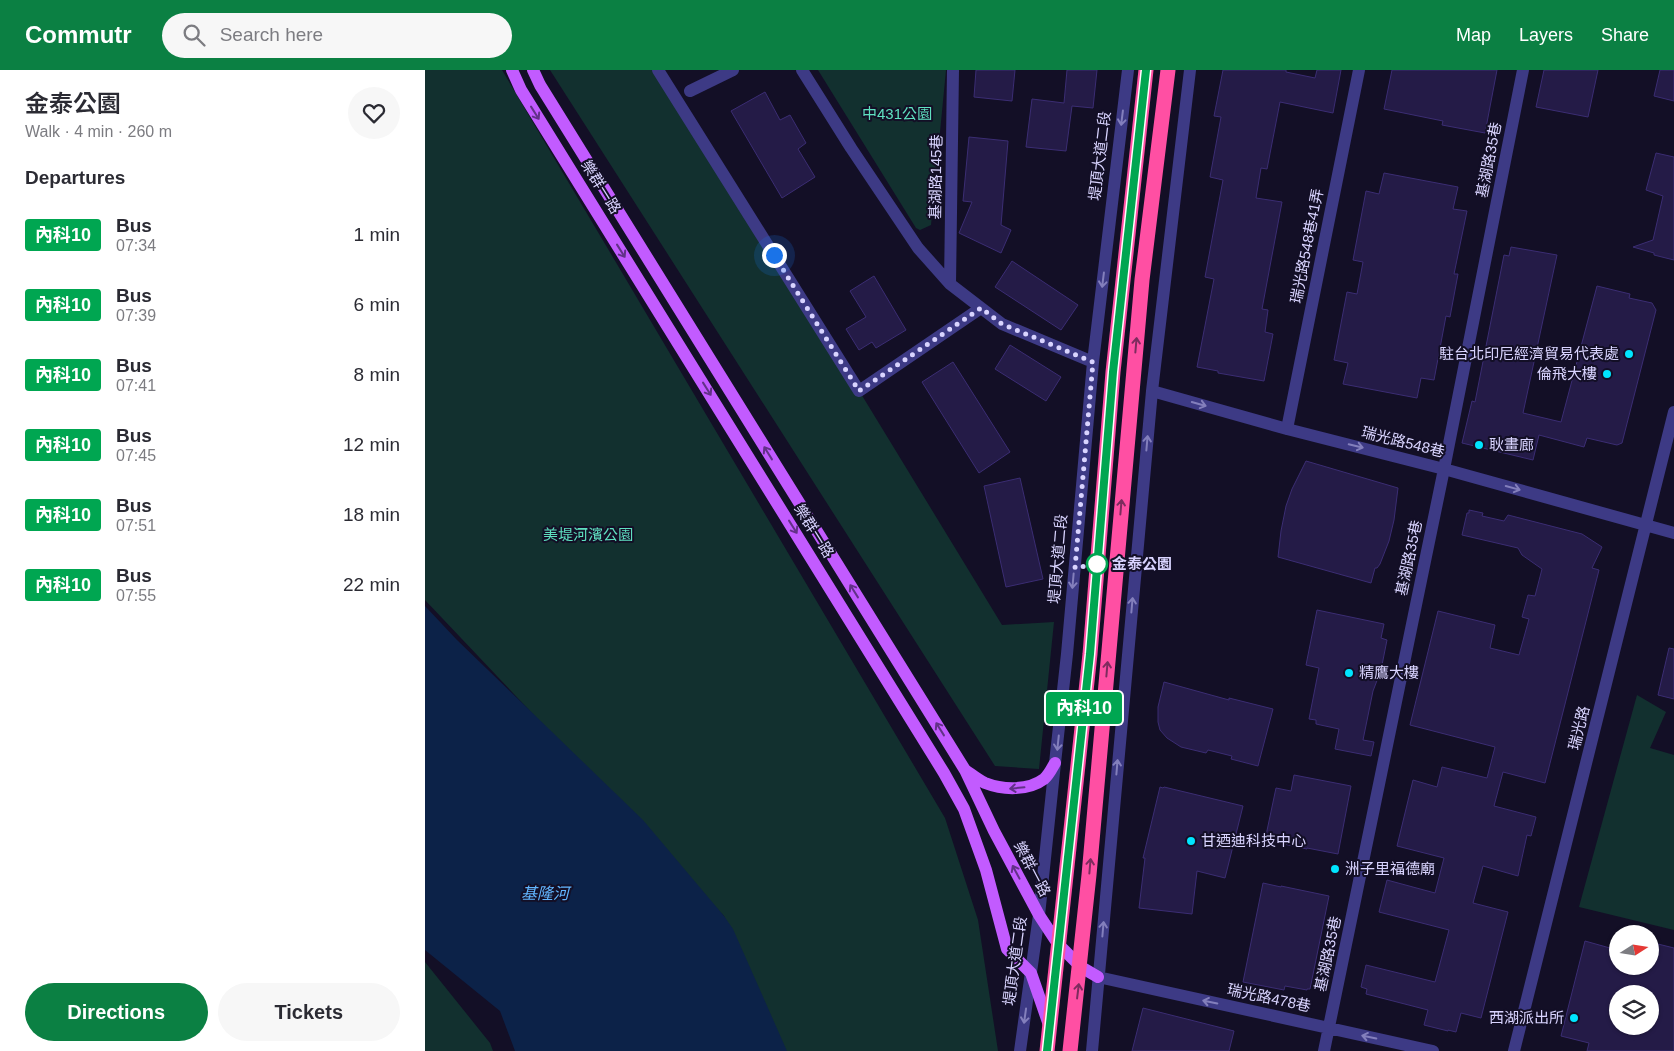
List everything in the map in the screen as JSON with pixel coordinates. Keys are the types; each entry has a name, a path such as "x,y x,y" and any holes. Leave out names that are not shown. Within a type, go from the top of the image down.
{"highway":[{"path":"1047,1051 1090,654 1113,372 1146,70"},
{"path":"1070,1051 1081,967 1142,280 1168,70"}],"main road":[{"name":"樂群一路","path":"512,70 526,98 944,772 964,809 986,870 1007,949 1031,973 1049,1026"},
{"name":"樂群一路","path":"533,70 540,85 965,770 994,831 1039,915 1058,944 1081,967 1099,977"},
{"path":"965,770 984,782 1005,788 1020,788 1035,784 1045,778 1055,763"}],"street":[{"path":"658,70 859,391 981,308"},
{"path":"689,91 733,70"},
{"path":"803,70 851,148 918,248 950,284 1002,324 1093,362"},
{"name":"基湖路145巷","path":"950,284 953,70"},
{"name":"堤頂大道二段","path":"1020,1051 1039,915 1067,654 1093,362 1127,70"},
{"path":"1092,1051 1152,391 1190,70"},
{"name":"瑞光路548巷41弄","path":"1287,429 1359,70"},
{"name":"基湖路35巷","path":"1324,1051 1444,469 1523,70"},
{"name":"瑞光路548巷","path":"1152,391 1674,533"},
{"name":"瑞光路","path":"1514,1051 1674,412"},
{"name":"瑞光路478巷","path":"1099,977 1433,1051"}],"green space":[{"name":"美堤河濱公園","path":"425,70 502,70 945,818 978,920 998,1051 786,1051 724,916 425,600"},
{"path":"550,70 664,70 1002,625 1054,622 1039,769 995,766"},
{"name":"中431公園","path":"818,70 946,70 931,225 920,230 916,228"},
{"path":"1637,695 1666,712 1650,748 1674,755 1674,930 1579,907"},
{"path":"425,962 490,1043 493,1051 425,1051"}],"water":[{"name":"基隆河","path":"425,606 457,640 643,820 724,916 733,929 787,1051 515,1051 500,1011 425,950"}],"building":[{"path":"976,70 1015,70 1012,101 974,97"},
{"path":"1067,70 1097,70 1093,108 1072,106 1066,151 1026,147 1032,99 1064,103"},
{"path":"1223,70 1286,70 1286,72 1315,78 1317,70 1341,70 1333,113 1280,102 1267,169 1261,168 1256,198 1282,202 1262,309 1268,310 1265,332 1273,334 1264,381 1218,373 1218,371 1197,367 1214,279 1205,277 1223,180 1210,177 1221,117 1214,116"},
{"path":"1392,70 1497,70 1485,133 1442,125 1443,121 1384,109"},
{"path":"1544,70 1598,70 1588,117 1536,107"},
{"path":"1660,70 1674,70 1674,101 1654,96"},
{"path":"765,92 780,120 790,115 806,143 798,149 815,177 782,198 731,111"},
{"path":"969,137 1008,141 1001,225 1011,230 1001,253 959,233 972,202 963,201"},
{"path":"1656,153 1674,157 1674,260 1633,247 1653,240 1663,196 1646,190"},
{"path":"1384,173 1458,187 1453,209 1467,211 1454,274 1458,274 1450,317 1446,316 1434,380 1421,378 1417,398 1343,384 1348,363 1334,360 1347,292 1357,294 1363,262 1353,260 1366,191 1379,194"},
{"path":"1511,247 1557,255 1523,413 1561,422 1597,286 1630,294 1629,298 1652,303 1656,310 1622,443 1617,445 1587,438 1584,447 1539,435 1533,460 1462,443 1472,401 1475,402 1504,255 1509,256"},
{"path":"1012,261 1078,305 1061,330 995,287"},
{"path":"874,276 906,330 876,348 872,342 859,350 846,329 866,317 850,291"},
{"path":"1010,345 1061,377 1046,401 995,369"},
{"path":"953,362 1010,452 979,473 922,382"},
{"path":"1306,461 1398,488 1389,541 1380,564 1375,568 1371,583 1278,557 1286,506"},
{"path":"1020,478 1043,579 1006,587 984,486"},
{"path":"1469,510 1483,513 1482,516 1504,521 1508,515 1582,534 1602,547 1592,568 1599,570 1545,783 1503,772 1494,806 1536,817 1531,836 1527,835 1518,876 1483,866 1473,903 1508,912 1481,1018 1461,1013 1456,1032 1424,1025 1428,1010 1366,994 1367,989 1361,987 1366,965 1435,982 1449,930 1379,912 1387,880 1435,893 1444,858 1397,846 1413,780 1437,787 1442,767 1487,778 1495,747 1410,725 1438,611 1495,625 1490,648 1519,655 1529,619 1522,617 1528,595 1535,596 1542,569 1522,555 1518,548 1462,535"},
{"name":"精鷹大樓","path":"1317,610 1384,624 1381,638 1387,640 1381,670 1373,691 1363,740 1374,742 1371,756 1335,749 1339,729 1316,724 1316,720 1309,719 1319,668 1306,665"},
{"path":"1669,648 1674,649 1674,699 1658,695"},
{"path":"1164,682 1229,700 1229,698 1273,709 1258,766 1231,759 1232,756 1208,750 1206,753 1181,747 1167,738 1160,730 1158,722 1158,707"},
{"path":"1294,775 1351,786 1338,854 1265,840 1276,788 1291,791"},
{"name":"甘迺迪科技中心","path":"1160,787 1243,806 1225,878 1197,871 1192,914 1139,908 1145,858 1143,858"},
{"path":"1263,883 1329,896 1310,989 1285,986 1284,990 1243,982"},
{"path":"1585,941 1609,948 1609,975 1659,975 1659,944 1674,948 1674,1051 1587,1051 1589,1043 1561,1036"},
{"path":"1143,1008 1234,1031 1229,1051 1132,1051"}],"bus line":[{"name":"內科10","path":"1047,1051 1090,654 1113,372 1146,70"}],"place":[{"name":"駐台北印尼經濟貿易代表處","path":"1629,354"},
{"name":"倫飛大樓","path":"1607,374"},
{"name":"耿畫廊","path":"1479,445"},
{"name":"金泰公園","path":"1097,564"},
{"name":"精鷹大樓","path":"1349,673"},
{"name":"甘迺迪科技中心","path":"1191,841"},
{"name":"洲子里福德廟","path":"1335,869"},
{"name":"西湖派出所","path":"1574,1018"}],"route":[{"path":"774,255 859,391 981,308 1002,324 1093,362 1075,568 1097,564"}]}
